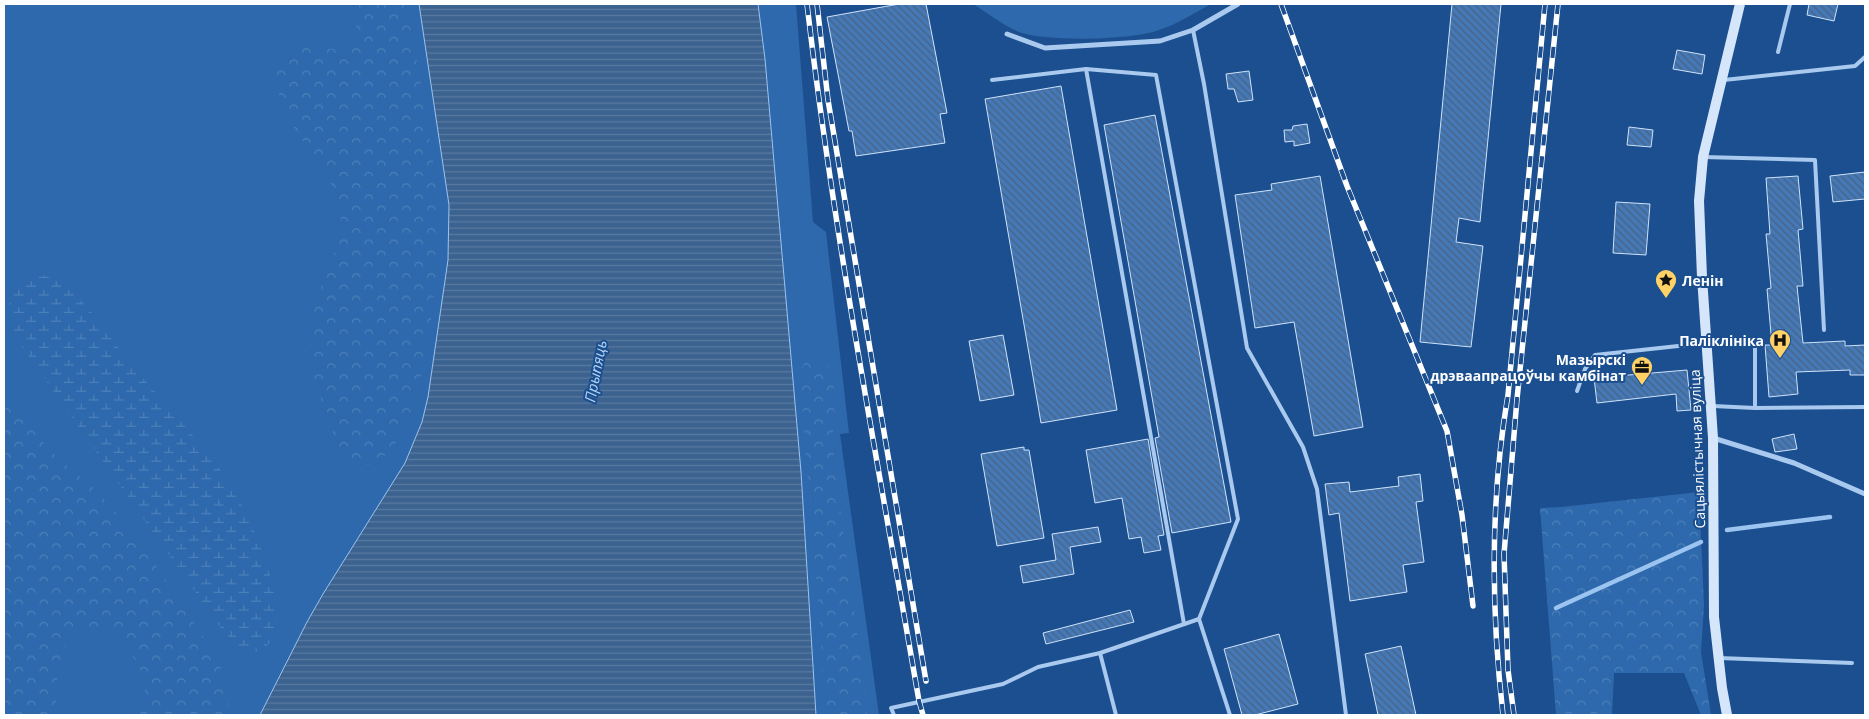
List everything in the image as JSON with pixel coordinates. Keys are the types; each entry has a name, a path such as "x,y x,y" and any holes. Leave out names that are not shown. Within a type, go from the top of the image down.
{"street":[{"path":"1007,34 1045,48 1160,41 1193,30 1238,4"},
{"name":"Сацыялістычная вуліца","path":"1728,715 1722,688 1714,617 1713,438 1699,201 1703,157 1740,4"},
{"path":"1713,438 1794,463 1865,494"}],"lane":[{"path":"1778,52 1790,4"},
{"path":"1193,30 1204,84 1247,348 1303,447 1317,489 1346,715"},
{"path":"1722,80 1855,66 1865,57"},
{"path":"992,80 1086,68 1156,75 1238,519 1199,619 1230,715"},
{"path":"1086,68 1184,624"},
{"path":"1703,157 1815,160 1824,330"},
{"path":"1577,391 1584,369 1595,355 1706,343"},
{"path":"1755,348 1755,408"},
{"path":"1711,406 1755,408 1865,407"},
{"path":"894,715 891,708 1003,684 1038,667 1100,653 1199,619"},
{"path":"1100,653 1116,715"},
{"path":"1718,658 1852,663"}],"green space":[{"path":"4,4 419,4 449,205 448,260 428,397 422,422 405,463 323,594 260,715 4,715"},
{"path":"359,4 408,4 434,163 438,204 433,305 417,391 405,427 388,453 367,465 354,464 346,461 339,455 334,444 331,421 312,374 310,342 314,309 335,252 340,229 340,216 338,203 329,180 294,127 284,108 280,99 277,80 277,70 280,62 293,49 311,46 342,49 350,39 355,28"},
{"path":"758,4 796,4 813,222 826,232 849,433 840,434 879,715 722,715 765,59"},
{"path":"973,4 1211,4 1156,31 1127,36 1087,39 1048,37 1019,32"},
{"path":"46,275 72,292 93,314 131,364 215,463 243,507 265,558 277,612 276,628 271,641 261,650 256,652 245,649 235,643 223,631 20,344 11,320 10,299 20,283 31,278"},
{"path":"814,357 824,363 834,383 833,447 867,715 824,715 822,652 801,389 803,365"},
{"path":"4,394 40,439 58,458 110,505 151,558 208,644 220,666 227,689 228,715 138,715 145,693 144,682 138,665 126,645 117,636 96,627 85,628 75,633 67,643 58,672 56,715 4,715"},
{"path":"1699,492 1704,605 1701,652 1711,715 1701,715 1684,673 1614,673 1612,715 1556,715 1540,508"}],"water":[{"name":"Прыпяць","path":"419,4 758,4 765,59 801,472 816,715 260,715 323,594 405,463 422,422 428,397 448,260 449,205"}],"building":[{"path":"899,4 926,4 947,113 940,114 945,143 856,156 852,131 849,131 827,17"},
{"path":"1452,4 1501,4 1480,222 1459,218 1456,242 1483,246 1471,347 1420,342"},
{"path":"1809,4 1838,4 1834,21 1807,15"},
{"path":"1677,50 1705,55 1702,74 1673,69"},
{"path":"1249,71 1253,100 1238,102 1234,89 1228,89 1226,74"},
{"path":"1061,86 1117,410 1041,423 985,99"},
{"path":"1155,115 1231,522 1172,533 1155,438 1159,437 1104,125"},
{"path":"1307,124 1310,143 1294,146 1294,141 1285,142 1284,130 1292,130 1293,126"},
{"path":"1629,127 1653,130 1651,147 1627,145"},
{"path":"1865,172 1865,199 1833,202 1830,176"},
{"path":"1320,176 1363,427 1314,436 1294,322 1255,328 1235,195 1272,190 1271,184"},
{"path":"1798,176 1803,229 1798,230 1803,286 1797,286 1803,343 1845,341 1845,346 1865,345 1865,375 1850,375 1850,370 1796,372 1798,394 1769,397 1765,345 1772,345 1767,289 1771,288 1766,234 1770,234 1766,178"},
{"path":"1616,202 1650,204 1646,255 1613,253"},
{"path":"1003,335 1014,395 980,401 969,341"},
{"name":"Мазырскі дрэваапрацоўчы камбінат","path":"1687,370 1691,410 1677,411 1676,394 1597,403 1594,378"},
{"path":"1794,434 1797,449 1775,452 1772,439"},
{"path":"1148,439 1164,535 1158,536 1161,550 1144,553 1141,537 1129,539 1122,498 1095,503 1086,450"},
{"path":"1024,447 1024,450 1029,450 1044,538 997,546 981,454"},
{"path":"1420,474 1423,501 1416,502 1424,562 1403,565 1407,592 1350,601 1339,513 1329,515 1325,484 1349,482 1350,492 1399,486 1398,477"},
{"path":"1098,527 1101,542 1070,547 1074,574 1023,583 1020,566 1056,560 1052,534"},
{"path":"1130,610 1134,622 1046,644 1043,633"},
{"path":"1279,634 1298,704 1255,715 1242,715 1224,649"},
{"path":"1401,646 1416,715 1378,715 1365,654"}],"waterway":[{"path":"1727,530 1830,517"},
{"path":"1556,608 1701,542"}],"railway":[{"path":"807,4 830,179 844,266 873,440 923,715"},
{"path":"817,4 828,100 926,681"},
{"path":"1281,4 1347,186 1447,431 1462,515 1473,606"},
{"path":"1503,715 1496,635 1495,514 1545,4"},
{"path":"1514,715 1508,670 1504,554 1517,399 1558,4"}],"place":[{"name":"Ленін","path":"1666,299"},
{"name":"Паліклініка","path":"1780,359"},
{"name":"Мазырскі дрэваапрацоўчы камбінат","path":"1642,386"}]}
